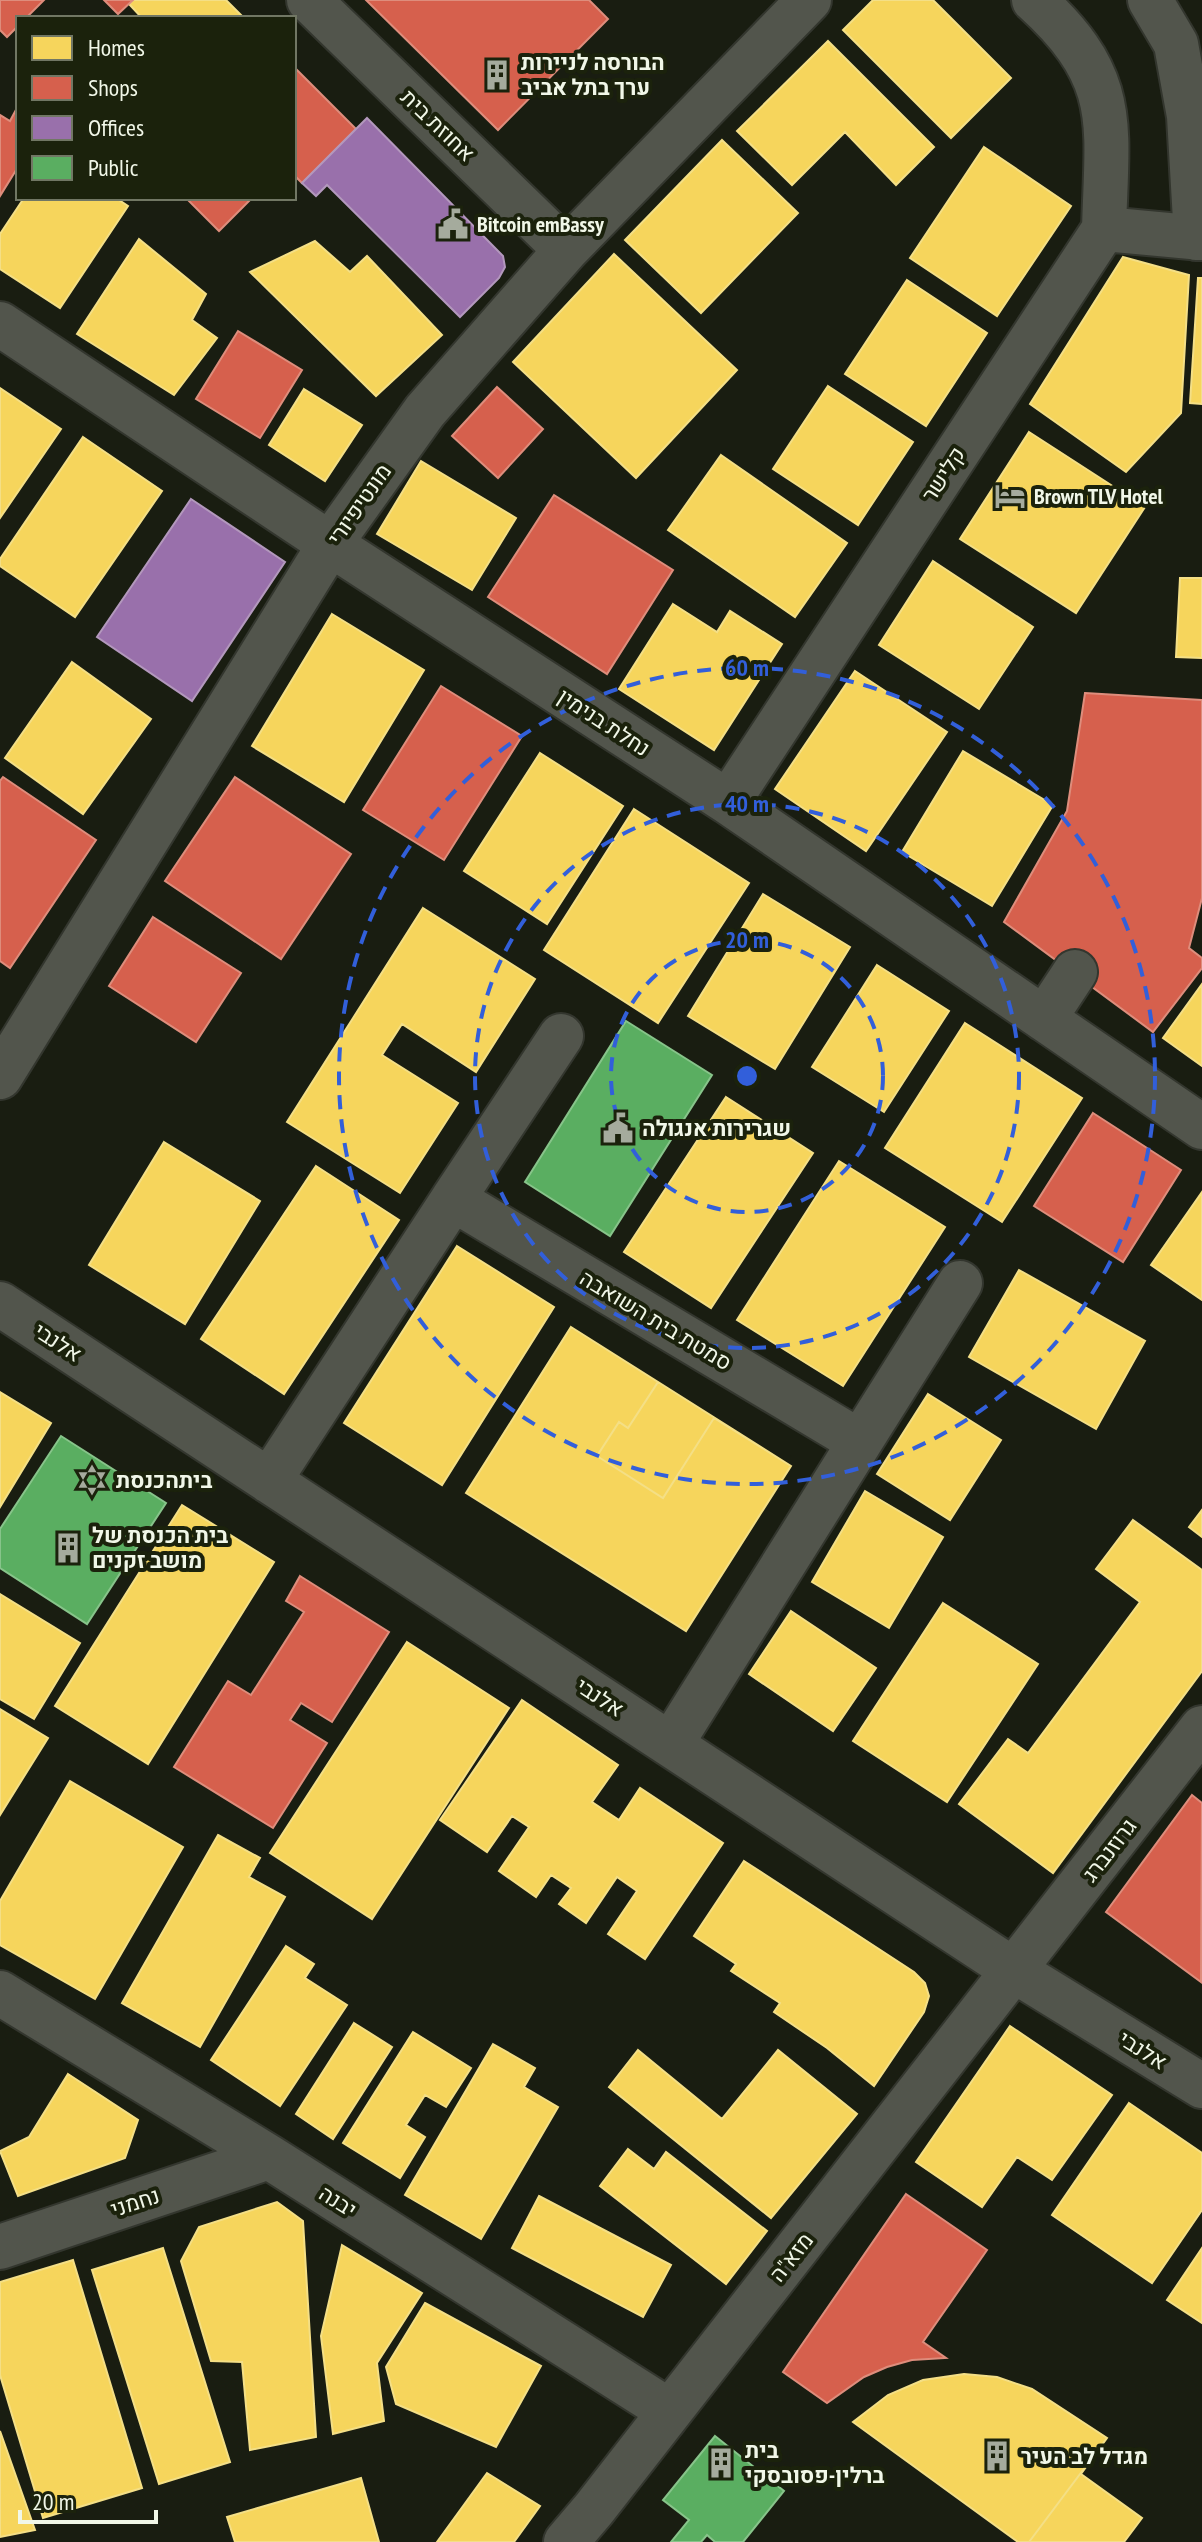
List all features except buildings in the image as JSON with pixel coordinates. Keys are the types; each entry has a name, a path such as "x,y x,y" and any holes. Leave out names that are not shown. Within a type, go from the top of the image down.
{"street":[{"name":"אחוזת בית","path":"309,0 566,250"},
{"name":"מונטיפיורי","path":"20,1063 330,544 425,411 566,250 809,0"},
{"path":"1034,0 1074,40 1101,92 1107,121 1104,229 1199,238 1189,116 1176,44 1150,0"},
{"name":"קלישר","path":"728,802 1104,229"},
{"name":"נחלת בנימין","path":"0,324 330,544 728,802 1202,1127"},
{"path":"1044,1019 1075,972"},
{"path":"269,1481 561,1036"},
{"name":"סמטת בית השואבה","path":"453,1199 860,1442"},
{"path":"671,1744 960,1283"},
{"name":"אלנבי","path":"0,1304 1015,1971 1202,2086"},
{"name":"גרוזנברג","path":"1015,1971 1202,1728"},
{"name":"מזא\"ה","path":"566,2542 1015,1971"},
{"name":"יבנה","path":"0,1993 269,2157 652,2400 663,2409 665,2418"},
{"name":"נחמני","path":"0,2247 269,2157"}],"place":[{"name":"הבורסה לניירות ערך בתל אביב","path":"497,75"},
{"name":"Bitcoin emBassy","path":"453,224"},
{"name":"Brown TLV Hotel","path":"1010,496"},
{"name":"שגרירות אנגולה","path":"618,1128"},
{"name":"ביתהכנסת","path":"92,1480"},
{"name":"בית הכנסת של מושב זקנים","path":"68,1548"},
{"name":"מגדל לב העיר","path":"997,2456"},
{"name":"בית ברלין-פסובסקי","path":"721,2463"}]}
